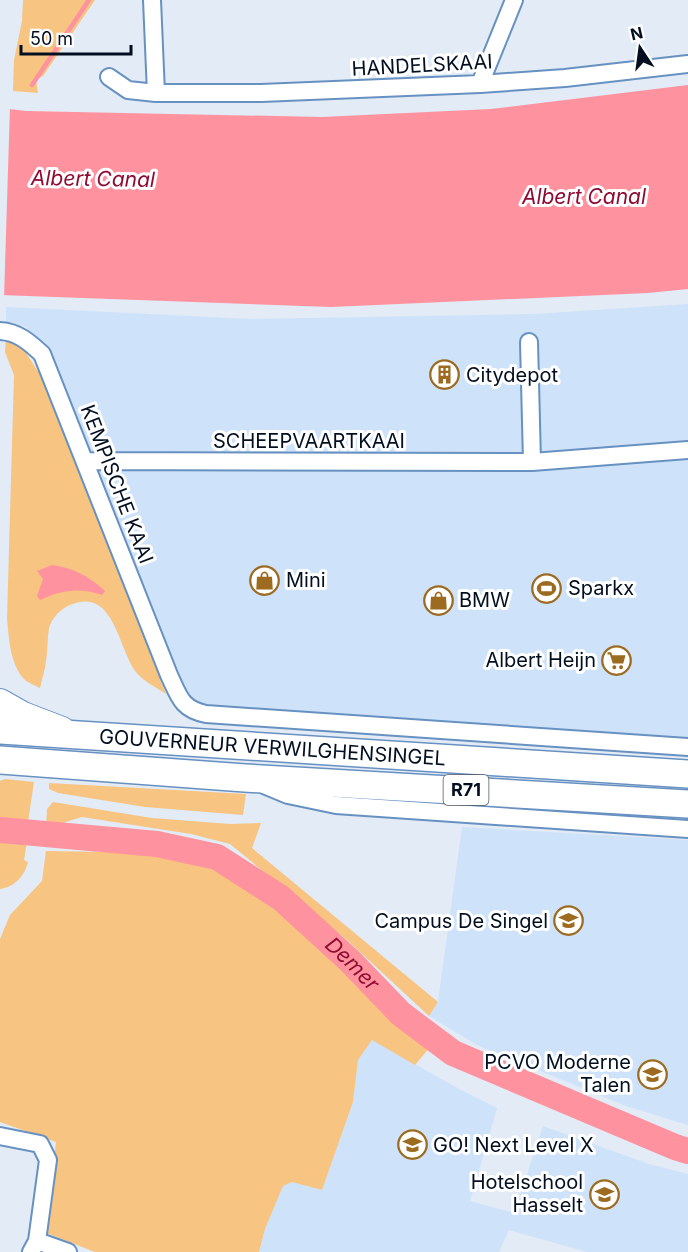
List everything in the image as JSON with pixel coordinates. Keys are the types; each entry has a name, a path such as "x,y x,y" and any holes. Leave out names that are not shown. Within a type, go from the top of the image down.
{"highway":[{"name":"GOUVERNEUR VERWILGHENSINGEL","path":"0,730 688,774"},
{"name":"GOUVERNEUR VERWILGHENSINGEL","path":"0,760 245,778 688,804"}],"main road":[{"path":"0,702 23,715 74,734"}],"street":[{"path":"152,0 156,93"},
{"path":"480,84 514,0"},
{"name":"HANDELSKAAI","path":"109,77 128,90 156,93 261,93 480,84 576,77 688,64"},
{"name":"KEMPISCHE KAAI","path":"0,331 12,332 42,354 170,675"},
{"path":"529,342 532,462"},
{"name":"SCHEEPVAARTKAAI","path":"85,461 532,462 688,450"},
{"name":"GOUVERNEUR VERWILGHENSINGEL","path":"170,675 179,698 186,706 206,714 688,747"},
{"name":"GOUVERNEUR VERWILGHENSINGEL","path":"245,778 288,795 336,805 688,829"},
{"path":"0,1136 40,1144 48,1160 34,1246 68,1252"}],"shaded area":[{"path":"23,0 95,0 43,76 36,80 38,93 13,91 14,60 22,21"},
{"path":"688,304 688,742 201,709 184,693 55,363 39,338 24,326 6,322 6,307 251,319 534,314"},
{"path":"6,339 22,347 45,382 166,694 139,676 113,622 96,604 85,601 66,607 52,621 40,688 24,679 19,673 11,650 7,619 14,375 5,352"},
{"path":"5,779 34,782 28,822 19,825 0,821 0,781"},
{"path":"49,783 246,794 243,815 145,807 58,793 49,789"},
{"path":"53,802 152,818 230,824 261,823 252,848 438,1002 429,1016 347,940 230,844 191,834 82,817 46,828 47,809"},
{"name":"Campus De Singel","path":"462,827 688,840 688,1125 626,1106 477,1045 429,1016 438,1002"},
{"path":"0,833 28,835 24,860 28,862 18,880 0,889"},
{"path":"46,851 170,853 223,868 272,899 431,1046 415,1065 372,1040 358,1060 353,1102 322,1190 292,1182 283,1186 265,1229 259,1252 95,1252 46,1233 56,1142 0,1122 0,939 10,915 42,881"},
{"name":"GO! Next Level X","path":"372,1040 497,1108 470,1201 514,1213 543,1126 649,1164 688,1174 688,1252 587,1252 509,1230 499,1252 259,1252 265,1229 283,1186 292,1182 322,1190 353,1102 358,1060"}],"water":[{"name":"Albert Canal","path":"688,85 688,289 648,293 331,307 0,295 0,108 26,111 322,117 491,109"},
{"path":"52,565 80,574 105,591 102,595 86,591 70,591 40,600 37,596 43,579 37,571"}],"pier":[{"path":"0,105 10,106 4,298 0,298"}],"waterway":[{"path":"32,85 89,0"},
{"name":"Demer","path":"0,830 157,844 217,857 281,898 350,961 401,1014 453,1053 688,1151"}],"place":[{"name":"Citydepot","path":"445,375"},
{"name":"Mini","path":"265,580"},
{"name":"Sparkx","path":"547,588"},
{"name":"BMW","path":"438,600"},
{"name":"Albert Heijn","path":"617,660"},
{"name":"Campus De Singel","path":"569,921"},
{"name":"PCVO Moderne Talen","path":"652,1074"},
{"name":"GO! Next Level X","path":"412,1145"},
{"name":"Hotelschool Hasselt","path":"604,1194"}]}
